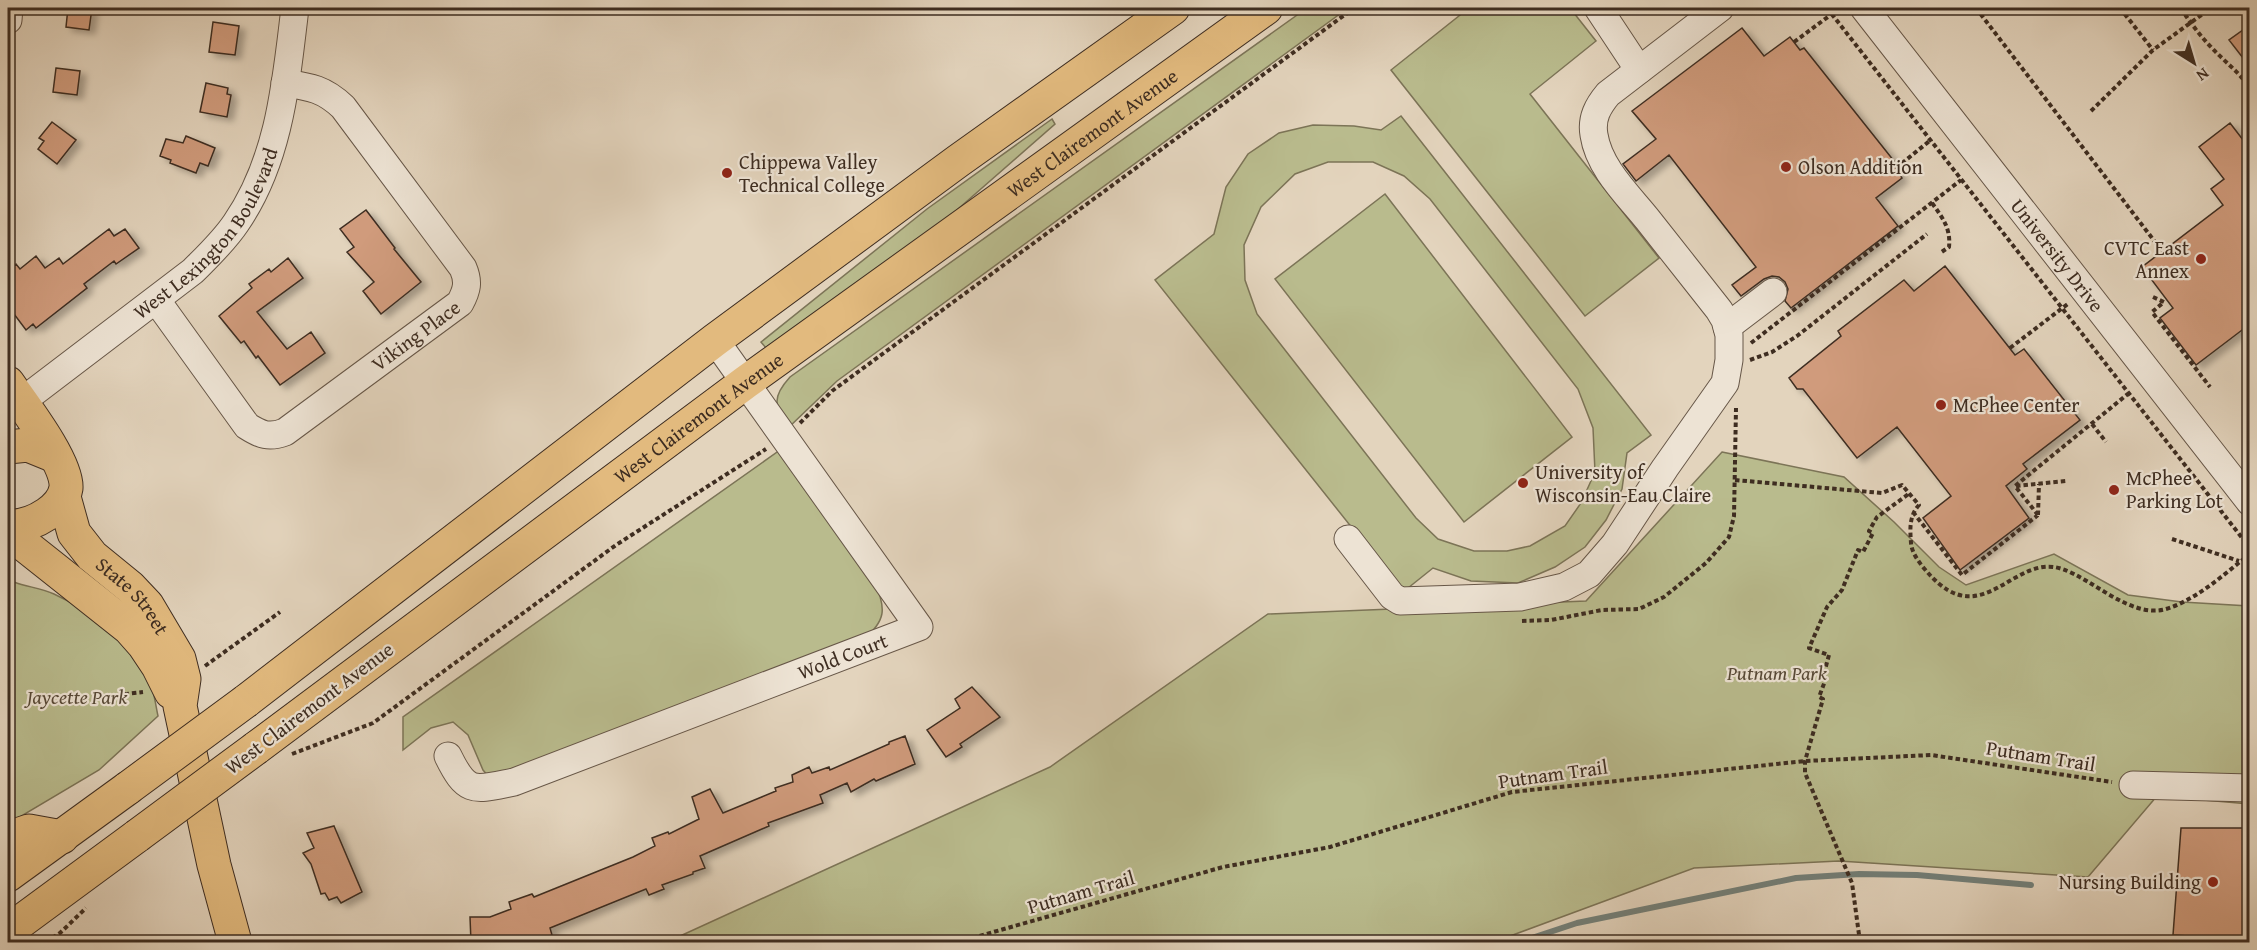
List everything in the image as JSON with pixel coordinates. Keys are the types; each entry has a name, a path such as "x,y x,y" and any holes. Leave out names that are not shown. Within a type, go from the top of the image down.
{"main road":[{"path":"8,875 246,701 715,340 958,161 1173,8"},
{"name":"West Clairemont Avenue","path":"8,931 138,836 270,753 746,382 1266,8"},
{"path":"14,392 35,421 55,456"},
{"path":"8,447 28,445 55,456"},
{"name":"State Street","path":"55,456 65,476 64,497 74,533 82,546 130,587 147,605 179,659 184,679 167,698"},
{"path":"8,526 27,524 42,518 64,497"},
{"name":"State Street","path":"8,532 97,604 113,614 144,645 158,666 167,687 167,698 235,942"},
{"path":"8,560 97,604"},
{"path":"8,838 29,831 62,837"}],"street":[{"path":"8,20 9,8"},
{"name":"West Lexington Boulevard","path":"14,392 157,301 194,271 236,223 252,196 266,165 277,130 295,8"},
{"path":"1598,8 1639,70"},
{"path":"1348,539 1392,596 1400,601 1520,597 1564,587 1589,574 1615,544 1665,468 1711,406 1725,383 1729,364 1727,327 1719,310 1612,174 1597,147 1593,133 1597,108 1608,94 1720,8"},
{"name":"University Drive","path":"1864,8 2250,502"},
{"name":"Viking Place","path":"157,301 247,426 259,434 272,437 285,432 459,303 466,291 468,280 463,268 343,107 331,95 315,88 285,84"},
{"path":"1727,327 1773,292"},
{"name":"Wold Court","path":"448,756 458,775 467,785 486,788 514,782 919,627 715,340"},
{"path":"2133,785 2250,788"}],"path":[{"path":"270,753 373,723 616,545 784,437 832,391 1354,8"},
{"path":"1827,8 2250,548"},
{"path":"1794,42 1840,8"},
{"path":"1976,8 2162,251"},
{"path":"2120,8 2153,50"},
{"path":"2181,8 2222,59 2240,74 2250,90"},
{"path":"2091,111 2153,50 2211,8"},
{"path":"1896,168 1954,122"},
{"path":"1729,364 1961,180"},
{"path":"1932,203 1945,220 1950,239 1949,247 1940,253"},
{"path":"1729,364 1772,352 1797,336 1927,234"},
{"path":"2010,348 2085,291"},
{"path":"2152,297 2164,302 2152,312 2210,387"},
{"path":"2015,486 2151,376"},
{"path":"1520,621 1551,620 1602,610 1639,609 1664,597 1706,564 1729,537 1734,516 1736,400"},
{"path":"2091,424 2106,442"},
{"path":"1734,480 1882,493 1902,485 1919,505 1913,512 1910,528 1912,548 1921,565 1936,582 1958,594 1978,597 2033,569 2061,568 2113,597 2140,608 2166,609 2197,594 2250,554"},
{"path":"2015,486 2066,481"},
{"path":"2038,484 2038,516"},
{"path":"2015,486 2038,516"},
{"path":"1860,942 1852,883 1805,773 1804,761 1823,699 1819,697 1825,681 1823,678 1829,655 1809,648 1827,607 1842,590 1858,550 1863,552 1873,533 1869,531 1877,517 1910,493"},
{"path":"1913,512 1962,575 2038,516"},
{"path":"2172,539 2240,561"},
{"path":"198,671 280,612"},
{"path":"117,695 167,698"},
{"name":"Putnam Trail","path":"958,942 1223,867 1330,847 1512,792 1804,761 1931,754 2133,785"}],"green space":[{"path":"1307,8 1348,8 837,381 788,428 777,402 780,391 790,377"},
{"path":"1469,8 1570,8 1596,41 1530,94 1659,258 1585,316 1391,70"},
{"path":"1401,116 1651,435 1627,453 1622,489 1606,520 1585,547 1555,567 1518,583 1471,581 1433,568 1403,592 1155,280 1214,234 1226,187 1248,154 1279,133 1313,125 1354,126 1381,130","holes":["1328,162 1373,162 1404,176 1430,199 1578,389 1593,428 1595,472 1581,503 1565,526 1530,546 1507,551 1474,551 1438,539 1416,518 1257,314 1245,280 1244,245 1261,207 1295,174"]},
{"path":"1052,119 1055,124 950,216 766,348 761,342 927,209"},
{"path":"1385,194 1572,437 1464,522 1275,279"},
{"path":"780,450 874,581 881,599 882,614 876,627 862,641 489,777 483,770 468,735 453,722 431,728 403,750 403,717"},
{"name":"Putnam Park","path":"1722,452 1844,477 1939,567 1966,585 2054,554 2128,595 2182,602 2249,606 2249,804 2157,796 2088,877 1839,861 1694,868 1494,942 667,942 1050,767 1268,614 1586,601"},
{"name":"Jaycette Park","path":"14,582 49,592 69,602 111,632 135,659 144,674 153,692 158,716 99,770 8,824 8,588"}],"building":[{"path":"68,8 92,8 89,30 66,27"},
{"path":"213,22 239,26 235,55 209,52"},
{"path":"2250,25 2250,67 2229,40"},
{"name":"Olson Addition","path":"1742,28 1764,56 1790,37 1800,50 1804,48 1894,161 1892,162 1902,178 1876,198 1898,226 1791,308 1785,301 1788,289 1779,277 1772,276 1764,279 1741,296 1732,285 1756,267 1669,155 1636,181 1623,164 1656,139 1632,111"},
{"path":"56,68 80,71 77,95 53,92"},
{"path":"206,83 228,88 227,94 231,95 227,117 200,112"},
{"path":"52,122 76,140 57,164 38,149 44,141 39,138"},
{"name":"CVTC East Annex","path":"2230,123 2250,149 2250,324 2196,365 2160,318 2173,308 2142,267 2223,205 2211,189 2224,179 2199,147"},
{"path":"186,136 215,148 208,166 200,163 196,173 170,163 171,160 160,156 166,139 183,143"},
{"path":"366,210 421,282 381,314 363,291 374,282 347,252 354,247 340,229"},
{"path":"109,229 114,236 125,229 139,248 116,264 114,261 84,284 87,288 36,328 33,324 26,330 8,306 8,271 16,264 20,269 36,256 45,268 59,258 63,264"},
{"path":"288,258 303,278 257,312 287,349 311,332 325,353 280,385 258,356 256,358 244,341 241,343 219,316 252,288 249,284 269,269 271,272"},
{"name":"McPhee Center","path":"1945,266 2015,355 2024,349 2080,420 2023,464 2027,469 2006,486 2029,518 1960,570 1923,518 1951,496 1897,427 1857,458 1803,389 1797,389 1789,378 1841,336 1838,331 1904,280 1914,291"},
{"path":"972,687 1000,717 960,744 962,747 946,757 927,730 960,708 955,699"},
{"path":"905,736 915,764 876,781 874,779 851,792 847,783 820,795 823,803 768,823 769,826 700,856 705,868 662,885 664,889 649,895 646,889 550,928 552,935 530,942 528,937 510,942 471,942 470,917 490,917 511,909 509,902 532,894 534,897 633,857 655,846 652,838 668,832 669,834 699,819 692,797 710,789 723,813 776,791 775,788 793,782 792,775 809,767 812,773 829,767 830,770"},
{"path":"334,826 362,892 341,903 337,897 329,900 325,893 321,894 311,864 303,853 314,848 307,833"},
{"name":"Nursing Building","path":"2181,828 2250,828 2250,940 2173,935"}],"waterway":[{"path":"1520,942 1577,923 1796,878 1859,874 1917,875 2031,885"}],"place":[{"name":"Olson Addition","path":"1786,167"},
{"name":"Chippewa Valley Technical College","path":"727,173"},
{"name":"CVTC East Annex","path":"2201,259"},
{"name":"McPhee Center","path":"1941,405"},
{"name":"University of Wisconsin-Eau Claire","path":"1523,483"},
{"name":"McPhee Parking Lot","path":"2114,490"},
{"name":"Nursing Building","path":"2213,882"}]}
